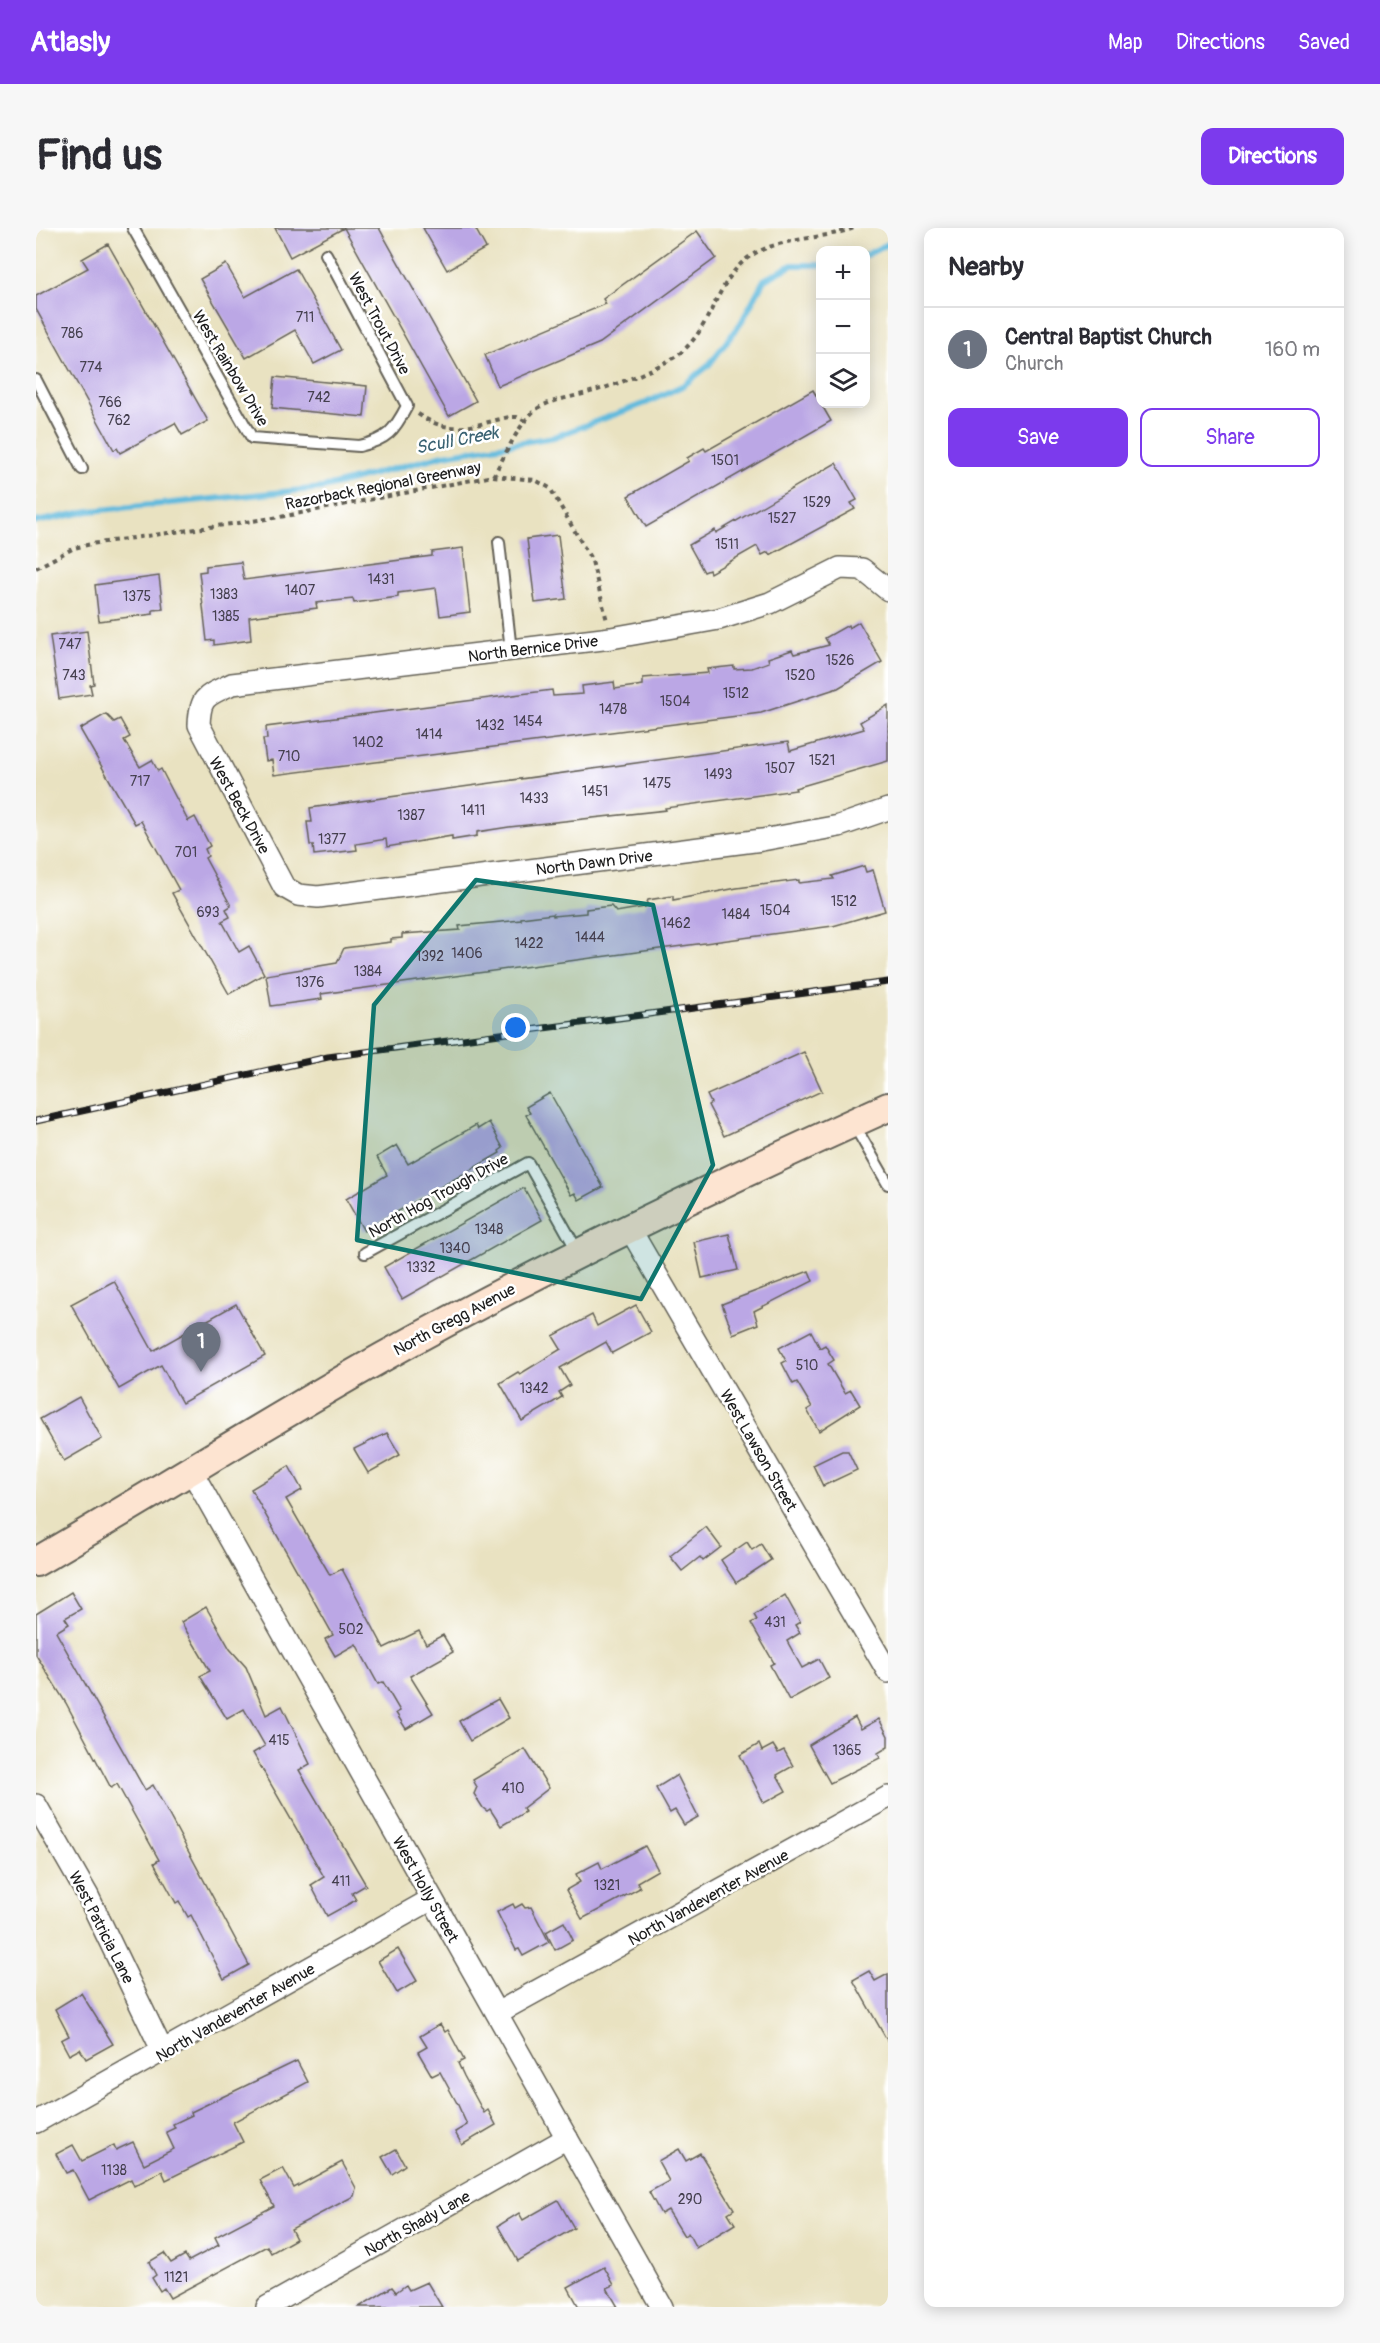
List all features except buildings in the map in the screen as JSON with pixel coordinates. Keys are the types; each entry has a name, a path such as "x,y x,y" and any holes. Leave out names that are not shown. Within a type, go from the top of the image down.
{"main road":[{"name":"North Gregg Avenue","path":"36,1562 384,1357 579,1254 740,1174 888,1107"}],"street":[{"name":"North Bernice Drive","path":"200,705 210,694 232,684 611,638 719,619 770,603 840,568 862,569 888,590"},
{"name":"West Beck Drive","path":"200,705 199,725 209,748 284,887 298,896"},
{"name":"North Dawn Drive","path":"298,896 318,897 762,840 838,826 888,809"},
{"name":"West Lawson Street","path":"630,1229 888,1672"},
{"name":"West Holly Street","path":"191,1470 662,2307"},
{"name":"North Vandeventer Avenue","path":"496,2013 888,1797"},
{"name":"West Patricia Lane","path":"36,1805 88,1896 163,2052"},
{"name":"North Vandeventer Avenue","path":"36,2122 432,1899"},
{"name":"North Shady Lane","path":"267,2307 567,2138"}],"lane":[{"name":"West Rainbow Drive","path":"133,228 252,438 359,446 376,442 395,429 407,406"},
{"name":"West Trout Drive","path":"326,254 407,406"},
{"path":"36,380 82,469"},
{"path":"499,542 511,651"},
{"path":"853,1123 888,1184"},
{"name":"North Hog Trough Drive","path":"366,1253 528,1163 579,1254"}],"path":[{"name":"Razorback Regional Greenway","path":"36,568 74,549 91,544 280,517 493,476 525,421 537,409 597,391 670,360 685,349 697,336 736,269 748,258 783,243 836,235 854,228"},
{"path":"407,406 434,425 448,428 459,428 509,417 517,417 525,421"},
{"path":"493,476 543,482 556,496 592,561 611,638"}],"highlighted area":[{"path":"476,880 653,905 713,1165 641,1299 357,1240 374,1005"}],"waterway":[{"name":"Scull Creek","path":"870,253 888,244"},
{"name":"Scull Creek","path":"36,522 90,511 323,488 444,455 554,437 646,403 684,385 708,366 741,323 764,280 792,265 816,265"}],"railway":[{"path":"36,1121 328,1057 888,982"}],"place":[{"name":"Central Baptist Church","path":"201,1372"}]}
